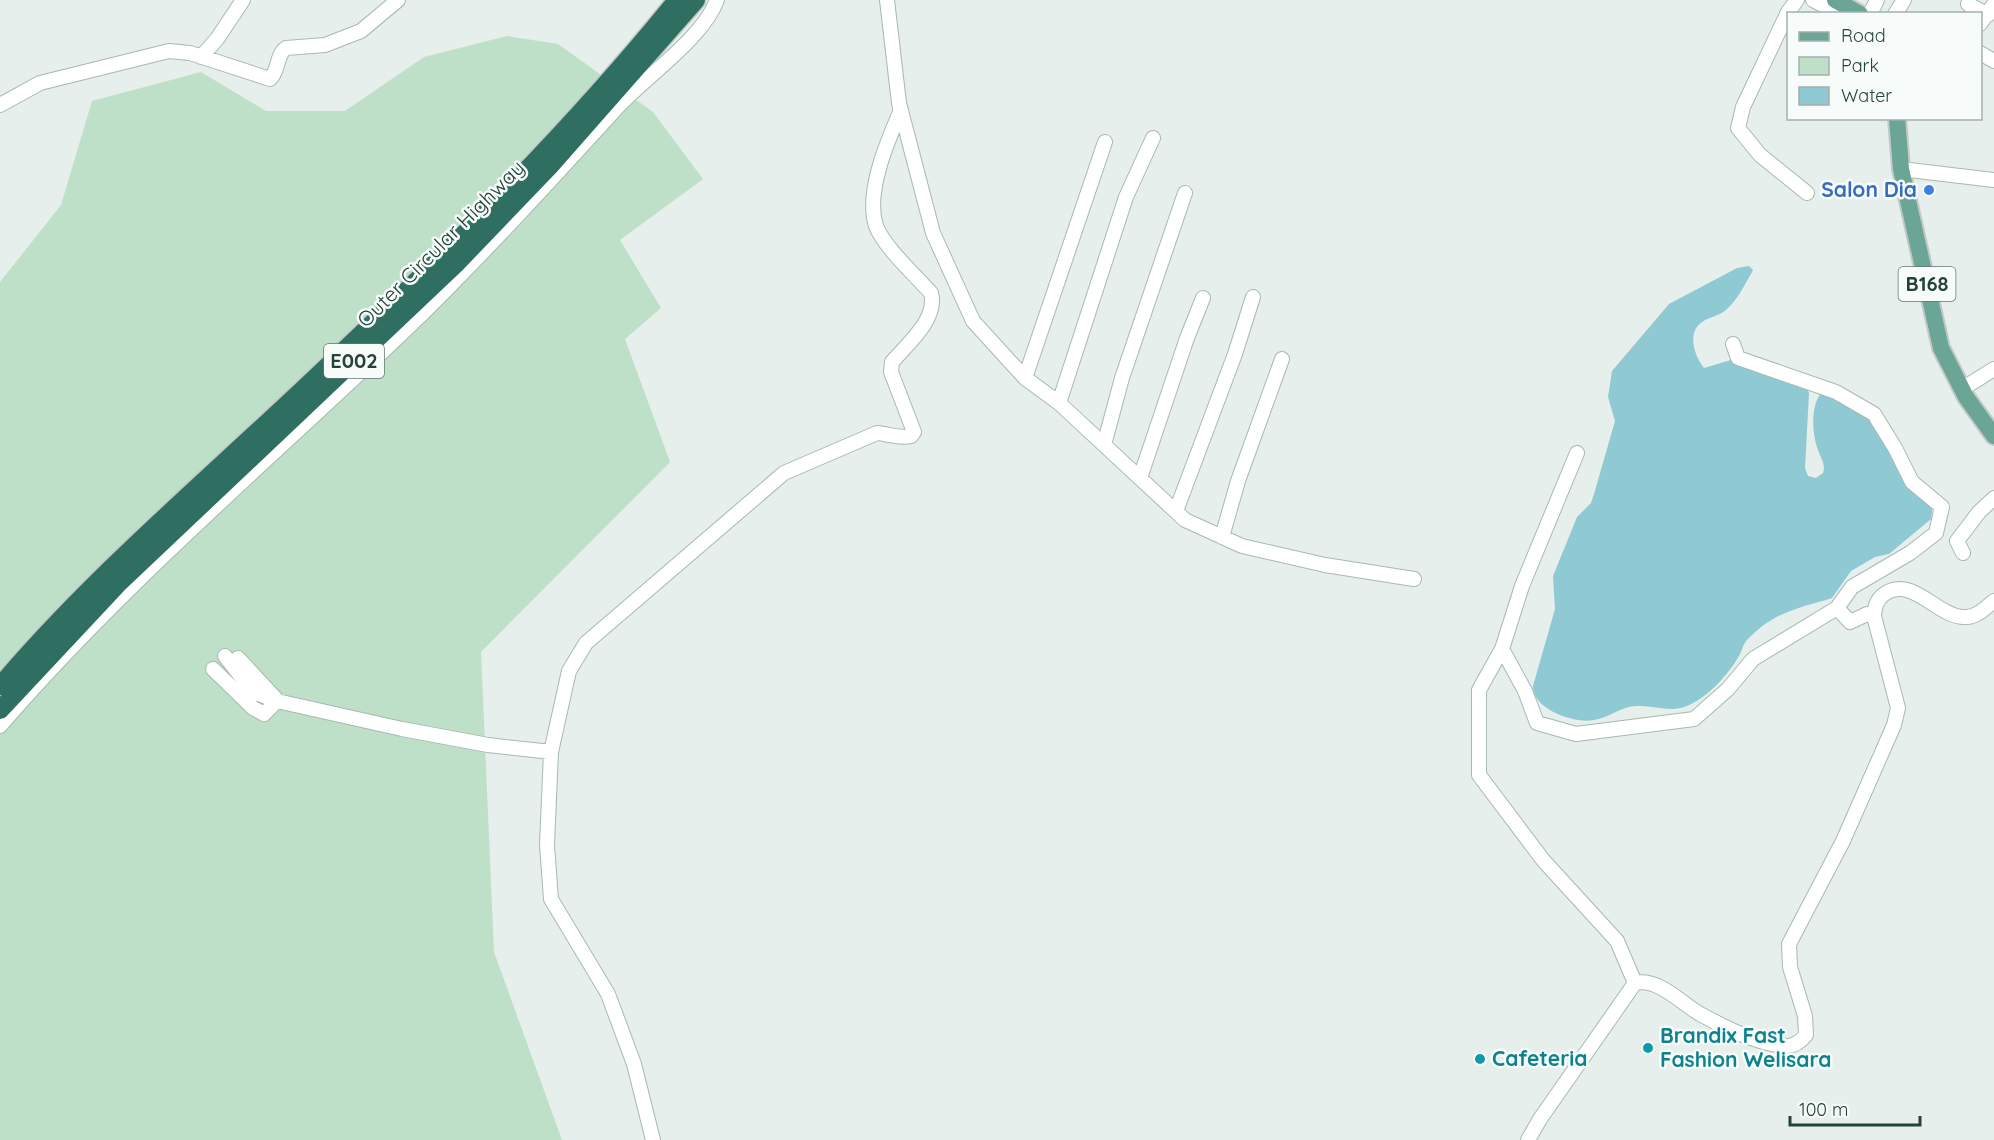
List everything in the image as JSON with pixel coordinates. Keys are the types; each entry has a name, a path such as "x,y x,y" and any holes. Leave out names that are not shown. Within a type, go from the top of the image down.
{"highway":[{"name":"Outer Circular Highway","path":"0,686 102,578 418,280 497,201 646,39 678,0"},
{"name":"Outer Circular Highway","path":"0,710 118,584 456,264 550,166 696,0"}],"main road":[{"path":"1836,0 1857,12"},
{"name":"B168","path":"1897,120 1901,169 1941,348 1962,389 1994,436"}],"street":[{"path":"201,57 217,39 243,0"},
{"path":"0,105 40,83 169,51 201,57 270,79 282,51 286,48 325,45 361,31 398,0"},
{"path":"0,726 109,611 288,438 419,316 541,191 625,98 699,29 713,12 717,0"},
{"path":"887,0 901,110 933,233 973,321 1025,378 1059,403 1185,520 1242,546 1325,565 1414,579"},
{"path":"1813,0 1837,12"},
{"path":"1968,4 1988,14"},
{"path":"1787,14 1743,107 1738,128 1760,155 1807,193"},
{"path":"653,1140 634,1064 608,994 551,899 547,845 551,752 569,671 586,644 784,473 877,433 891,434 902,439 911,436 914,432 891,372 892,362 931,315 934,304 931,294 883,238 876,225 874,209 882,153 901,110"},
{"path":"1059,403 1126,197 1153,138"},
{"path":"1025,378 1105,142"},
{"path":"1901,169 1994,180"},
{"path":"1104,445 1122,378 1185,193"},
{"path":"1176,512 1235,354 1253,297"},
{"path":"1140,478 1187,338 1203,298"},
{"path":"1502,649 1525,691 1537,723 1575,734 1694,719 1728,689 1753,659 1837,608 1852,587 1910,553 1936,533 1942,507 1912,482 1874,414 1836,392 1738,358 1733,344"},
{"path":"1222,537 1238,481 1282,359"},
{"path":"1962,389 1994,369"},
{"path":"1577,453 1522,586 1502,649 1479,690 1479,775 1543,860 1617,941 1635,983"},
{"path":"1963,553 1957,541 1979,512 1994,498"},
{"path":"1635,983 1654,984 1701,1014 1752,1037 1787,1046 1799,1043 1806,1035 1805,1016 1790,967 1790,944 1842,841 1894,725 1898,708 1874,616 1875,606 1888,592 1899,589 1915,592 1952,615 1963,618 1974,616 1994,601"},
{"path":"1837,608 1850,622 1867,614 1874,616"},
{"path":"231,657 277,701 488,745 551,752"},
{"path":"213,669 264,714 277,701"},
{"path":"1528,1140 1540,1119 1635,983"}],"green space":[{"path":"507,36 558,44 653,112 703,179 620,240 661,308 625,339 670,462 481,652 494,952 562,1140 0,1140 0,282 61,205 92,101 201,72 266,111 345,111 424,57"}],"water":[{"path":"1749,266 1753,270 1734,301 1724,311 1702,322 1694,332 1695,352 1704,368 1731,360 1806,385 1809,393 1805,468 1808,476 1816,478 1823,473 1824,467 1813,428 1815,404 1818,398 1822,392 1856,406 1871,420 1889,448 1902,478 1933,505 1931,519 1889,554 1875,557 1851,571 1832,598 1787,612 1757,630 1746,642 1723,678 1695,702 1675,709 1631,707 1605,717 1586,721 1556,713 1539,702 1533,686 1555,609 1553,576 1577,517 1591,503 1615,421 1608,397 1612,371 1669,304 1737,268"}],"place":[{"name":"Salon Dia","path":"1929,190"},
{"name":"Brandix Fast Fashion Welisara","path":"1648,1048"},
{"name":"Cafeteria","path":"1480,1059"}]}
